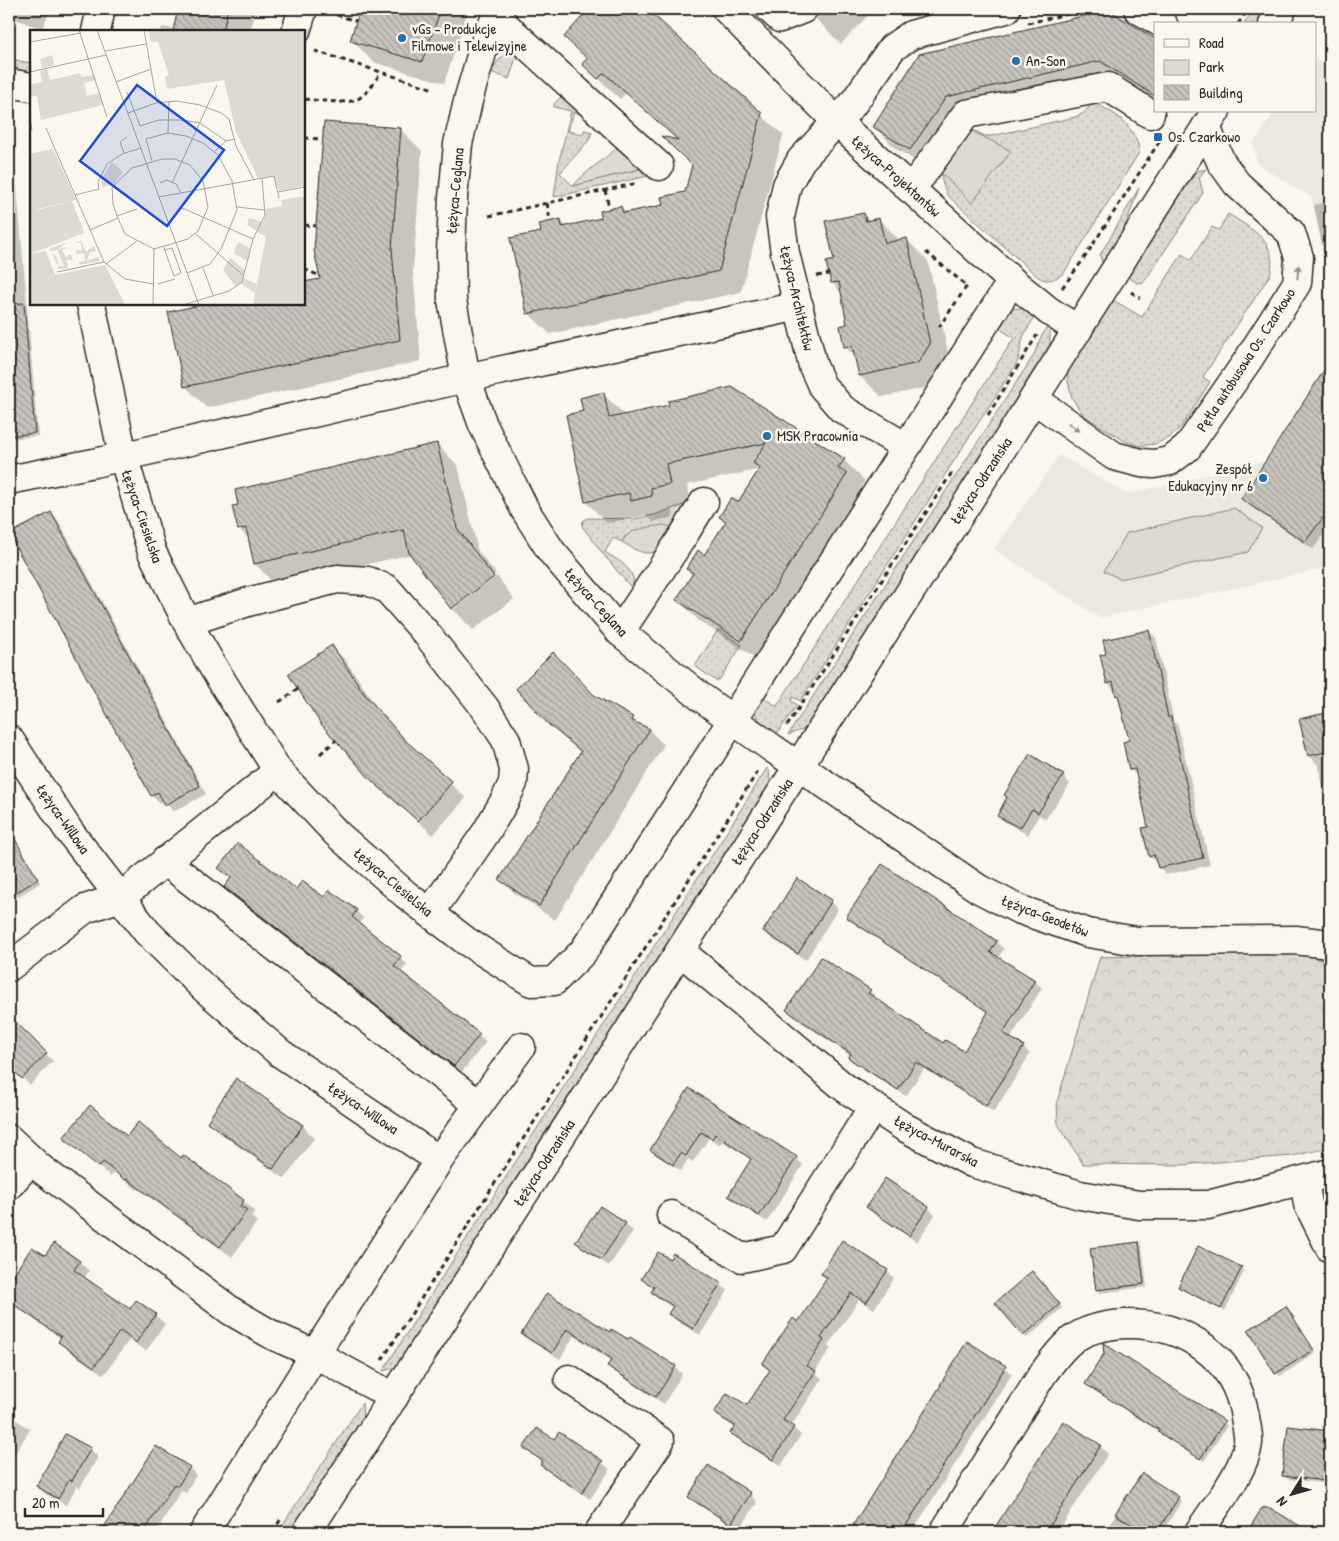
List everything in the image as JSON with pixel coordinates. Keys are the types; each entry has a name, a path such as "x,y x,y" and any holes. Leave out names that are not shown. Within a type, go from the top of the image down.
{"street":[{"path":"96,30 101,9"},
{"name":"Łężyca-Projektantów","path":"726,9 837,122 909,188 1012,281 1049,311 1078,330"},
{"path":"770,9 780,18 803,9"},
{"name":"Łężyca-Architektów","path":"906,447 852,416 832,399 822,386 813,366 785,254 780,217 787,185 801,160 837,122 892,48 911,35 1006,9"},
{"path":"1138,9 1160,22"},
{"path":"1274,22 1282,9"},
{"path":"305,38 314,10"},
{"path":"498,13 652,174"},
{"name":"Łężyca-Ceglana","path":"498,13 486,39 469,97 458,144 453,198 452,300 466,378 483,425 525,510 551,551 620,632 702,698 798,766"},
{"path":"9,83 30,87"},
{"path":"909,188 921,176 966,114 1108,87 1157,125"},
{"name":"Łężyca-Odrzańska","path":"307,1532 1034,399 1211,119"},
{"name":"Pętla autobusowa Os. Czarkowo","path":"1034,399 1114,456 1141,463 1154,464 1170,461 1187,448 1248,360 1297,282 1299,257 1291,233 1237,184 1221,162 1211,119"},
{"name":"Łężyca-Ciesielska","path":"92,305 123,456 152,552 187,622 278,771 336,833 405,894 466,940 531,982 554,982 582,952 792,629 1012,281"},
{"path":"466,378 799,306"},
{"name":"Łężyca-Ciesielska","path":"123,456 466,378"},
{"path":"9,480 123,456"},
{"path":"620,632 704,502"},
{"path":"187,622 248,602 337,579 368,581 387,588 426,633 485,708 506,740 514,769 513,782 505,800 485,834 430,913"},
{"name":"Łężyca-Willowa","path":"9,739 69,831 154,939 203,987 270,1045 439,1160"},
{"name":"Łężyca-Geodetów","path":"798,766 979,888 1018,909 1088,933 1137,941 1295,940 1330,944"},
{"path":"9,967 85,909 121,897 278,771"},
{"path":"165,861 479,1105"},
{"name":"Łężyca-Murarska","path":"680,951 845,1088 904,1127 972,1163 1080,1196 1139,1205 1208,1205 1330,1173"},
{"path":"204,1532 439,1160 521,1047"},
{"path":"671,1215 742,1258 782,1249 873,1107"},
{"path":"9,1139 31,1160 107,1219 231,1311 274,1336 315,1354 394,1397"},
{"path":"9,1185 31,1160"},
{"path":"1304,1180 1308,1204 1330,1248"},
{"path":"944,1532 1042,1375 1058,1354 1072,1340 1089,1331 1112,1325 1136,1324 1162,1327 1184,1335 1205,1347 1224,1364 1235,1381 1243,1402 1248,1442 1242,1464 1199,1532"},
{"path":"569,1379 660,1441 599,1532"}],"path":[{"path":"1239,22 1248,9"},
{"path":"314,10 356,22"},
{"path":"305,41 381,72 434,89"},
{"path":"305,99 346,101 357,99 369,89 381,72"},
{"path":"987,418 1036,338 1059,292 1083,260 1157,125"},
{"path":"305,138 322,139"},
{"path":"489,216 605,190 652,174"},
{"path":"605,190 609,208"},
{"path":"547,203 550,221"},
{"path":"305,225 316,226"},
{"path":"926,252 967,286 939,327"},
{"path":"305,269 320,276"},
{"path":"368,1383 772,748 956,467"},
{"path":"279,702 298,689"},
{"path":"320,754 336,740"},
{"path":"273,1532 283,1516"}],"shaded area":[{"path":"1316,60 1330,69 1330,290 1312,198 1257,164 1253,144 1274,112 1316,112"},
{"name":"Zespół Edukacyjny nr 6","path":"1330,360 1330,567 1100,618 994,549 1059,455 1127,494 1266,461"}],"green space":[{"path":"1254,9 1268,9 1259,22 1245,22"},
{"path":"509,51 518,52 509,79 491,72 498,61"},
{"path":"9,59 30,63 30,72 9,68"},
{"path":"561,97 581,105 593,123 587,122 588,116 574,112 568,131 583,135 584,130 592,132 589,140 560,173 573,186 647,167 650,172 648,176 554,197 559,161 571,111 554,107 554,104"},
{"path":"1093,102 1123,121 1133,133 1140,151 1064,273 1045,280 1038,277 947,195 942,181 941,170 968,127 985,136 992,136 1075,117 1084,113"},
{"path":"968,129 1011,151 972,203 940,172"},
{"path":"617,148 626,150 647,167 573,186 589,171"},
{"path":"1206,169 1199,177 1203,193 1144,282 1137,283 1128,277 1189,182 1198,171"},
{"path":"1139,188 1120,240 1112,252 1107,255 1110,257 1105,263 1102,262 1100,255"},
{"path":"1228,214 1254,231 1267,245 1271,254 1272,264 1270,275 1203,377 1210,382 1182,426 1169,438 1155,444 1139,446 1125,441 1083,415 1072,398 1068,372 1113,300 1142,317 1182,254 1191,260 1212,227 1219,230"},
{"path":"1014,308 1024,309 1035,316 1023,337 1018,361 800,701 793,697 791,700 797,705 777,734 773,732 760,721 754,710 762,697 777,706 1014,338 997,327 1008,311"},
{"path":"1047,327 1050,331 1050,349 807,728 788,735 1034,355"},
{"path":"683,505 687,507 668,543 625,536 622,542 613,538 605,552 627,567 633,577 634,591 582,526 583,521 587,518 634,519 654,515"},
{"path":"1234,508 1262,528 1248,552 1120,579 1104,571 1127,533"},
{"path":"664,525 671,527 671,533 663,546 654,552 640,552 622,542 625,537 635,531"},
{"path":"718,630 742,645 720,679 716,681 695,666"},
{"path":"767,768 769,770 770,782 767,793 399,1364 394,1368 383,1371 672,919"},
{"path":"1250,953 1302,954 1330,962 1330,1148 1292,1156 1181,1165 1083,1164 1058,1124 1057,1102 1100,957"},
{"path":"362,1403 363,1419 360,1426 292,1532 278,1532"}],"building":[{"path":"178,9 228,9 223,30 173,30"},
{"path":"360,9 441,9 422,62 350,41"},
{"path":"589,9 647,9 762,113 719,271 527,314 510,238 541,232 539,224 561,219 562,227 601,218 600,211 621,206 623,213 663,205 661,197 685,192 692,165 661,136 678,140 604,73 598,79 582,64 587,58 564,37"},
{"path":"1109,10 1154,38 1154,95 1100,61 946,97 910,150 873,127 919,54"},
{"path":"324,122 401,128 392,249 400,340 184,387 168,312 200,305 305,305 305,282 320,279 314,250"},
{"path":"864,213 866,221 879,218 885,243 907,238 930,344 918,363 859,376 852,346 844,347 840,326 847,324 839,282 831,283 826,262 834,260 825,221"},
{"path":"24,303 35,433 9,436 9,304"},
{"path":"1330,361 1330,508 1305,542 1241,499"},
{"path":"732,387 845,459 838,468 847,474 741,641 676,600 693,573 686,569 698,550 704,555 726,521 719,517 731,498 738,502 760,468 753,463 766,443 666,464 670,484 651,488 652,496 631,501 629,493 585,502 566,415 583,411 580,398 604,392 609,418 669,405 668,401"},
{"path":"437,443 457,528 494,577 451,609 409,553 404,530 254,564 246,528 238,530 232,506 238,505 235,490"},
{"path":"51,512 200,786 165,805 158,792 151,796 9,534"},
{"path":"1149,630 1168,717 1171,717 1203,858 1158,868 1154,855 1149,857 1142,828 1148,827 1135,769 1129,770 1123,742 1129,740 1118,695 1116,696 1113,682 1107,684 1100,655 1106,654 1103,640"},
{"path":"332,645 366,696 405,740 452,782 418,821 373,782 321,724 288,674"},
{"path":"553,652 594,695 633,717 631,720 650,729 539,906 499,880 581,751 549,725 516,689"},
{"path":"1330,712 1330,751 1308,756 1299,719"},
{"path":"1030,754 1064,775 1038,813 1032,809 1020,828 997,816 1007,797 1004,795"},
{"path":"9,829 38,879 9,897"},
{"path":"238,843 296,889 302,881 324,897 329,890 357,910 352,917 401,956 394,966 480,1034 454,1066 224,887 231,878 218,868"},
{"path":"882,864 997,941 990,952 1035,980 1003,1033 1024,1046 986,1106 916,1062 898,1090 848,1058 851,1054 786,1010 821,957 871,990 868,993 943,1043 945,1040 964,1051 988,1012 846,917"},
{"path":"797,878 832,900 798,954 763,931"},
{"path":"9,1015 47,1053 22,1079 9,1066"},
{"path":"236,1078 303,1125 273,1169 207,1122"},
{"path":"689,1088 797,1157 759,1216 728,1196 751,1159 715,1134 712,1139 701,1132 686,1156 681,1153 673,1165 650,1150"},
{"path":"90,1105 127,1136 138,1122 181,1158 183,1155 244,1200 240,1206 247,1210 220,1247 127,1179 125,1180 103,1162 99,1167 63,1138"},
{"path":"885,1178 929,1207 909,1236 866,1207"},
{"path":"600,1206 626,1223 601,1260 575,1242"},
{"path":"842,1240 888,1270 866,1303 851,1293 821,1338 824,1340 807,1366 816,1371 783,1420 794,1427 773,1460 730,1433 735,1426 714,1413 727,1393 747,1405 770,1370 762,1364 793,1318 798,1322 827,1278 821,1274"},
{"path":"1139,1242 1144,1284 1096,1290 1090,1248"},
{"path":"54,1243 80,1261 74,1270 130,1309 136,1300 156,1314 136,1343 120,1331 94,1367 58,1342 61,1337 9,1301 9,1281 32,1247 45,1255"},
{"path":"1198,1246 1242,1267 1221,1309 1178,1287"},
{"path":"658,1252 670,1259 673,1253 721,1283 693,1329 668,1314 673,1306 651,1292 654,1287 641,1279"},
{"path":"1032,1271 1060,1304 1023,1336 995,1303"},
{"path":"547,1293 610,1332 611,1329 628,1339 630,1337 676,1366 656,1397 607,1366 612,1359 567,1329 552,1353 521,1334"},
{"path":"1286,1306 1314,1350 1275,1374 1248,1330"},
{"path":"967,1341 1006,1366 902,1532 864,1532 853,1525"},
{"path":"1103,1343 1225,1421 1200,1459 1158,1432 1159,1430 1085,1384 1104,1356"},
{"path":"1063,1421 1101,1445 1046,1532 992,1532"},
{"path":"1288,1426 1330,1431 1326,1481 1282,1476"},
{"path":"537,1428 554,1439 559,1432 603,1461 582,1493 540,1465 543,1461 523,1448"},
{"path":"65,1434 91,1448 72,1481 69,1480 58,1499 36,1486"},
{"path":"156,1446 190,1467 178,1486 174,1484 144,1532 101,1532"},
{"path":"708,1465 751,1493 731,1524 688,1497"},
{"path":"1142,1473 1179,1497 1157,1532 1143,1532 1115,1514"},
{"path":"1262,1508 1270,1508 1310,1532 1247,1532"}],"place":[{"name":"vGs - Produkcje Filmowe i Telewizyjne","path":"402,38"},
{"name":"An-Son","path":"1016,61"},
{"name":"Os. Czarkowo","path":"1158,137"},
{"name":"MSK Pracownia","path":"767,436"},
{"name":"Zespół Edukacyjny nr 6","path":"1263,478"}]}
